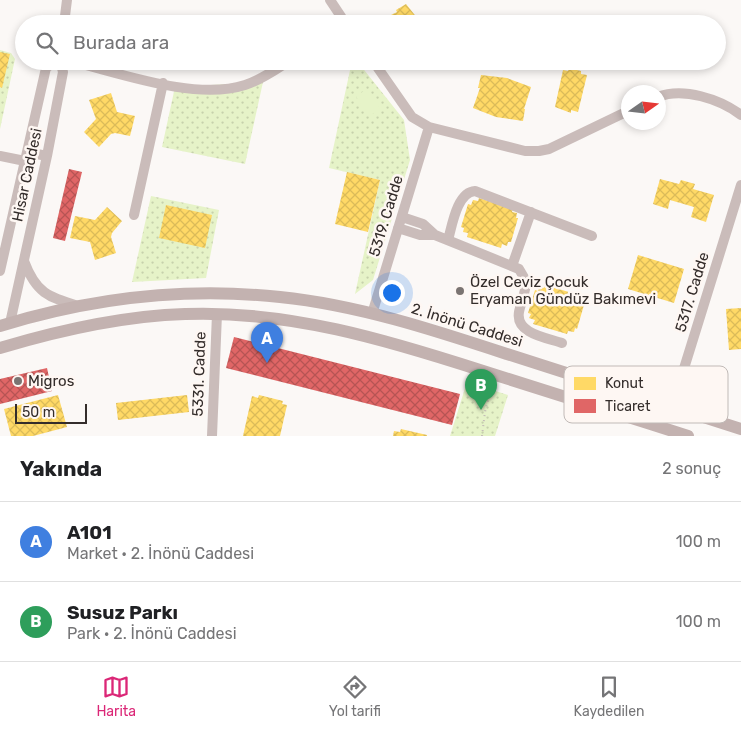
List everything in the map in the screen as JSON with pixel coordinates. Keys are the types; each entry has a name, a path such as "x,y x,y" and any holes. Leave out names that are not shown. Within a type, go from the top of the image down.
{"main road":[{"name":"2. İnönü Caddesi","path":"5,325 79,307 154,295 217,293 301,299 372,314 453,336 564,372"},
{"path":"216,314 217,293"},
{"path":"0,348 66,330 122,320 186,314 216,314 306,322 402,346 564,397"},
{"path":"5,325 15,344"},
{"path":"647,423 688,436"},
{"name":"2. İnönü Caddesi","path":"722,423 741,429"}],"street":[{"path":"65,15 67,0"},
{"path":"330,0 339,15"},
{"name":"Hisar Caddesi","path":"0,272 46,70"},
{"name":"Hisar Caddesi","path":"5,325 24,260 47,156 62,70"},
{"path":"108,70 199,90 231,88 256,81 274,70"},
{"path":"379,70 412,117 430,127 526,151 549,149 621,113"},
{"path":"134,215 163,83"},
{"path":"666,95 673,93 688,94 723,104 741,114"},
{"name":"5319. Cadde","path":"372,314 430,127"},
{"path":"0,156 47,156"},
{"name":"5317. Cadde","path":"685,366 741,185"},
{"path":"448,240 462,199 470,191 475,191 592,236"},
{"path":"512,266 531,212"},
{"path":"400,222 423,224 436,236 512,266 524,273 526,281 519,313 522,326 529,332 562,343"},
{"path":"24,260 30,278 42,292 79,307"},
{"name":"5331. Cadde","path":"212,436 216,314"}],"path":[{"path":"482,436 485,412 495,375"}],"green space":[{"path":"0,50 11,53 15,59 0,129"},
{"path":"350,70 364,70 404,120 410,160 373,280 355,294 380,180 329,168"},
{"path":"263,82 245,164 162,147 175,87"},
{"path":"366,89 380,108 370,116 356,97"},
{"path":"151,196 219,210 206,278 132,282"},
{"path":"467,382 508,395 495,436 450,436"}],"building: Konut":[{"path":"406,4 415,15 391,15 397,12 396,10"},
{"path":"0,52 10,54 2,88 0,87"},
{"path":"563,70 577,70 581,71 581,74 587,75 578,112 571,110 571,113 555,107"},
{"path":"481,75 507,78 531,87 524,109 523,121 496,117 473,108 480,88 478,88"},
{"path":"111,93 117,112 135,116 130,136 111,134 99,147 84,132 96,119 89,100"},
{"path":"347,172 380,180 368,232 335,224"},
{"path":"660,179 679,184 681,180 695,184 693,189 714,195 706,222 691,217 694,207 670,200 668,209 653,204"},
{"path":"479,198 513,209 512,212 517,213 516,218 518,218 511,242 508,242 507,246 502,244 501,248 467,237 468,233 463,232 464,228 461,227 468,204 471,205 473,200 478,201"},
{"path":"166,205 212,215 205,248 159,238"},
{"path":"107,207 122,221 111,237 116,253 95,260 90,242 70,238 75,216 95,220"},
{"path":"638,255 684,269 674,303 628,289"},
{"path":"545,285 579,295 578,298 583,300 582,304 584,305 577,329 575,328 574,332 568,331 567,334 533,324 535,320 529,318 531,314 528,313 535,290 538,291 539,286 544,288"},
{"path":"741,308 741,349 729,350 726,309"},
{"path":"58,395 67,427 33,436 11,436 4,409"},
{"path":"187,395 189,412 118,420 116,403"},
{"path":"259,395 283,401 282,404 287,405 280,436 243,436 252,396 258,398"},
{"path":"401,429 427,436 393,436 394,431 400,432"}],"building: Ticaret":[{"path":"69,169 82,172 65,241 53,238"},
{"path":"234,337 460,394 452,425 226,368"},
{"path":"47,368 52,391 0,404 0,379"}],"place":[{"name":"Özel Ceviz Çocuk Eryaman Gündüz Bakımevi","path":"460,291"},
{"name":"A101","path":"267,363"},
{"name":"Migros","path":"18,381"},
{"name":"Susuz Parkı","path":"481,410"}]}
